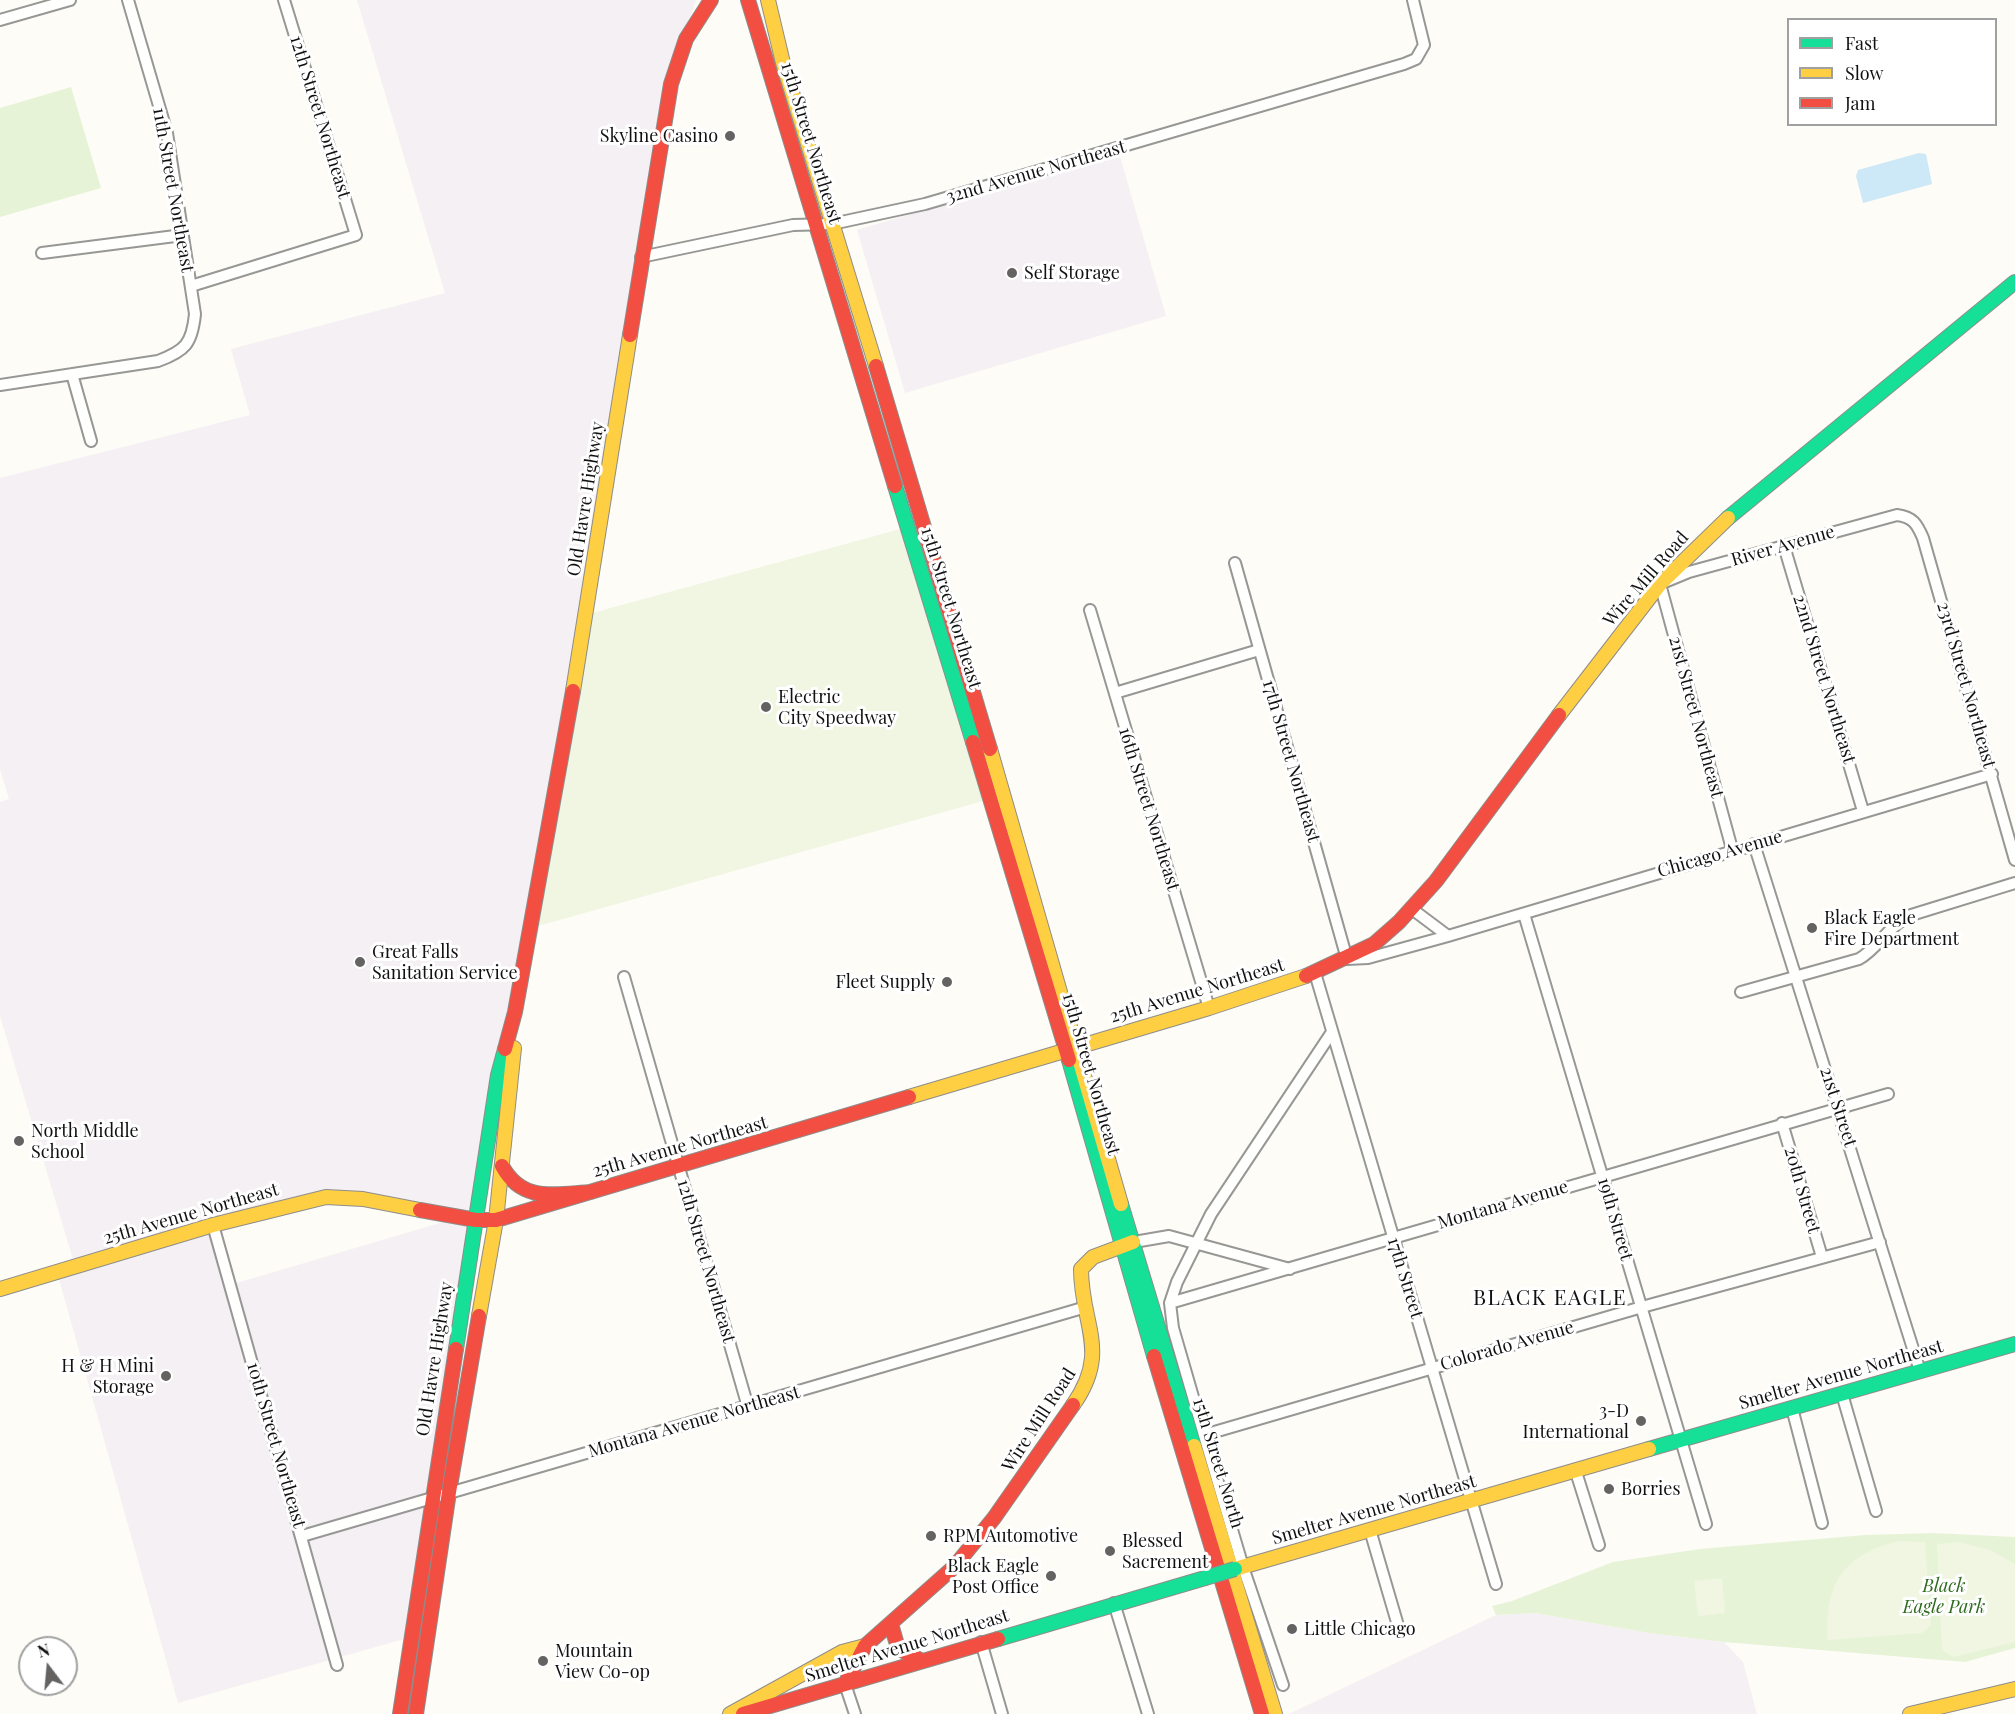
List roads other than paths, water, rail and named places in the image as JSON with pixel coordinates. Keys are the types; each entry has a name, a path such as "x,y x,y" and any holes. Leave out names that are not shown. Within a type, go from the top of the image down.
{"main road":[{"path":"695,18 702,0"},
{"name":"Old Havre Highway","path":"400,1714 498,1075 515,1012 564,744 641,257 671,84 681,44 695,18 711,0"},
{"name":"15th Street Northeast","path":"748,0 1072,1049"},
{"name":"15th Street Northeast","path":"768,0 783,63 915,492 1122,1225"},
{"name":"Wire Mill Road","path":"1354,956 1374,944 1412,909 1660,584 1723,522 2015,282"},
{"name":"25th Avenue Northeast","path":"0,1289 213,1225 326,1197 374,1201 476,1220 496,1220 1209,1008 1315,973 1354,956"},
{"name":"Old Havre Highway","path":"416,1714 450,1492 496,1220 512,1077 515,1012"},
{"path":"502,1166 512,1185 528,1193 591,1192"},
{"name":"15th Street North","path":"1122,1225 1275,1714"},
{"name":"Wire Mill Road","path":"845,1684 865,1646 954,1567 1007,1502 1073,1408 1090,1378 1094,1357 1093,1333 1081,1288 1081,1269 1093,1257 1128,1244"},
{"name":"15th Street North","path":"1128,1244 1186,1470 1262,1714"},
{"name":"Smelter Avenue Northeast","path":"743,1714 1114,1603 2015,1344"},
{"path":"891,1624 896,1648 903,1656 920,1660"},
{"path":"730,1714 842,1652 865,1646"},
{"path":"1910,1714 2015,1689"}],"street":[{"path":"0,20 70,0"},
{"name":"11th Street Northeast","path":"72,374 158,362 178,354 193,333 195,314 167,133 128,0"},
{"name":"12th Street Northeast","path":"190,286 356,235 284,0"},
{"name":"32nd Avenue Northeast","path":"641,257 793,225 832,224 948,198 1404,64 1421,53 1424,45 1413,0"},
{"path":"42,253 183,235"},
{"path":"0,385 72,374 91,441"},
{"name":"River Avenue","path":"1660,584 1689,572 1898,515 1907,516"},
{"name":"23rd Street Northeast","path":"1907,516 1917,523 1923,538 2015,860"},
{"name":"22nd Street Northeast","path":"1784,546 1863,812"},
{"name":"17th Street Northeast","path":"1235,563 1259,650 1354,956"},
{"name":"21st Street Northeast","path":"1660,584 1732,849"},
{"name":"16th Street Northeast","path":"1090,610 1209,1008"},
{"path":"1115,693 1259,650"},
{"name":"Chicago Avenue","path":"1354,956 1368,958 1448,936 1732,849 1992,774"},
{"name":"21st Street","path":"1755,843 1920,1371"},
{"path":"1741,992 1859,959 1869,953 1897,922 1908,916 2015,883"},
{"path":"1412,909 1448,936"},
{"name":"19th Street","path":"1524,914 1706,1524"},
{"name":"17th Street","path":"1315,973 1496,1584"},
{"name":"12th Street Northeast","path":"624,977 748,1407"},
{"path":"1170,1302 1211,1214 1332,1032"},
{"name":"Montana Avenue","path":"1170,1302 1292,1269 1603,1175 1782,1123 1839,1110 1888,1094"},
{"name":"20th Street","path":"1782,1123 1822,1257"},
{"name":"10th Street Northeast","path":"213,1225 337,1665"},
{"name":"Wire Mill Road","path":"1128,1244 1169,1236 1197,1242"},
{"path":"1197,1242 1292,1269"},
{"name":"Colorado Avenue","path":"1204,1435 1642,1306 1880,1242"},
{"name":"15th Street North","path":"1170,1302 1173,1328 1239,1568 1283,1685"},
{"name":"Montana Avenue Northeast","path":"302,1536 432,1496 748,1407 1086,1307"},
{"path":"1842,1394 1876,1511"},
{"path":"1792,1408 1822,1523"},
{"path":"1576,1472 1599,1545"},
{"path":"1370,1530 1399,1629"},
{"path":"1114,1603 1148,1714"},
{"path":"981,1642 1002,1714"},
{"path":"845,1684 855,1714"}],"water":[{"path":"1919,153 1926,154 1932,184 1863,203 1856,176 1858,170"}],"place":[{"name":"Skyline Casino","path":"730,136"},
{"name":"Self Storage","path":"1012,273"},
{"name":"Electric City Speedway","path":"766,707"},
{"name":"Black Eagle Fire Department","path":"1812,928"},
{"name":"Great Falls Sanitation Service","path":"360,962"},
{"name":"Fleet Supply","path":"947,982"},
{"name":"North Middle School","path":"19,1141"},
{"name":"H & H Mini Storage","path":"166,1376"},
{"name":"3-D International","path":"1641,1421"},
{"name":"Borries","path":"1609,1489"},
{"name":"RPM Automotive","path":"931,1536"},
{"name":"Blessed Sacrement","path":"1110,1551"},
{"name":"Black Eagle Post Office","path":"1051,1576"},
{"name":"Little Chicago","path":"1292,1629"},
{"name":"Mountain View Co-op","path":"543,1661"}],"district":[{"name":"BLACK EAGLE","path":"1550,1298"}],"park label":[{"name":"Black Eagle Park","path":"1944,1596"}]}
